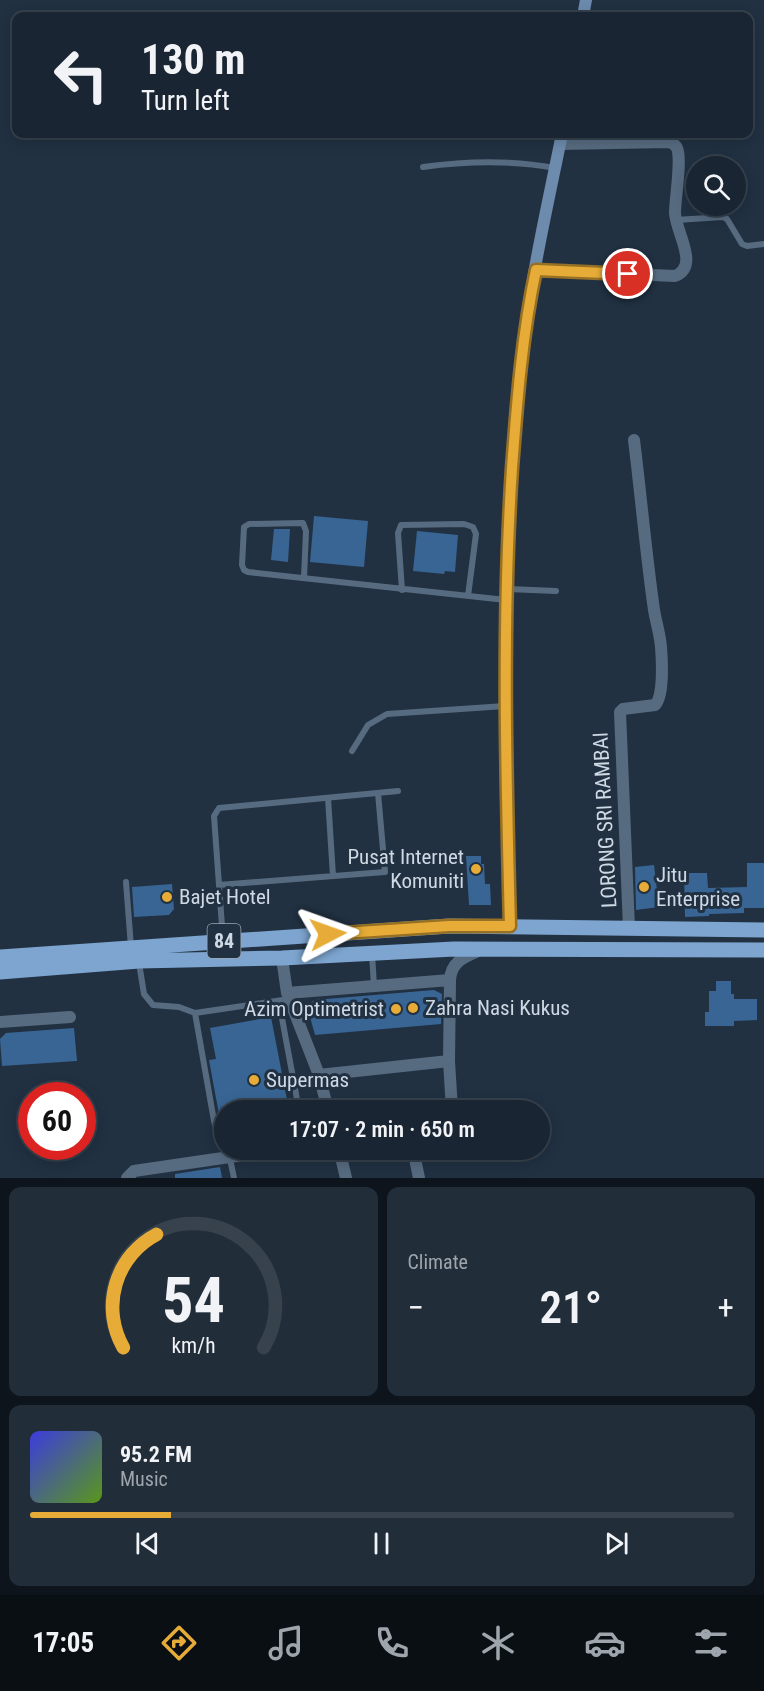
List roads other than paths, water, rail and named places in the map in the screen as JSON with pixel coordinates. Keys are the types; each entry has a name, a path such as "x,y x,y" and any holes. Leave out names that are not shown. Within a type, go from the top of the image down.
{"main road":[{"path":"561,139 524,340 517,407 506,594 505,706 510,926 527,939 590,942 615,949"},
{"name":"84","path":"0,957 449,926 764,930"},
{"path":"405,951 422,943 477,941 495,937 510,926"},
{"name":"84","path":"0,972 139,962 487,948 764,950"}],"street":[{"path":"536,270 678,276 686,267 687,258 676,220 678,160 674,144 561,139"},
{"name":"LORONG SRI RAMBAI","path":"629,928 620,710 655,705 661,694 660,641 654,612 634,440"},
{"path":"451,1100 449,1060 450,980 453,967 461,958 487,948"},
{"path":"282,958 285,998 319,1075 325,1100"},
{"path":"285,998 374,986 450,980"},
{"path":"0,1022 70,1017"},
{"path":"319,1075 449,1060"},
{"path":"127,1178 134,1171 214,1156"},
{"path":"342,1160 346,1178"},
{"path":"415,1160 419,1178"}],"lane":[{"path":"423,167 482,162 522,163 555,168"},
{"path":"676,220 723,217 727,219 742,244 747,246 764,244"},
{"path":"304,578 306,531 303,523 249,524 244,527 242,566 244,570 304,578 402,590 468,596 556,591"},
{"path":"402,590 398,533 401,525 464,525 473,527 476,534 468,596"},
{"path":"352,751 368,725 387,714 505,706"},
{"path":"223,942 214,816 219,808 398,791"},
{"path":"219,885 386,872 378,793"},
{"path":"328,798 333,876"},
{"path":"126,882 130,948"},
{"path":"372,953 374,986"},
{"path":"139,962 144,994 149,1003 153,1005 179,1007 195,1013 285,998 298,1100"},
{"path":"195,1013 214,1121"},
{"path":"230,1160 234,1178"}],"place":[{"name":"Pusat Internet Komuniti","path":"476,869"},
{"name":"Jitu Enterprise","path":"644,887"},
{"name":"Bajet Hotel","path":"167,897"},
{"name":"Zahra Nasi Kukus","path":"413,1008"},
{"name":"Azim Optimetrist","path":"396,1009"},
{"name":"Supermas","path":"254,1080"}]}
